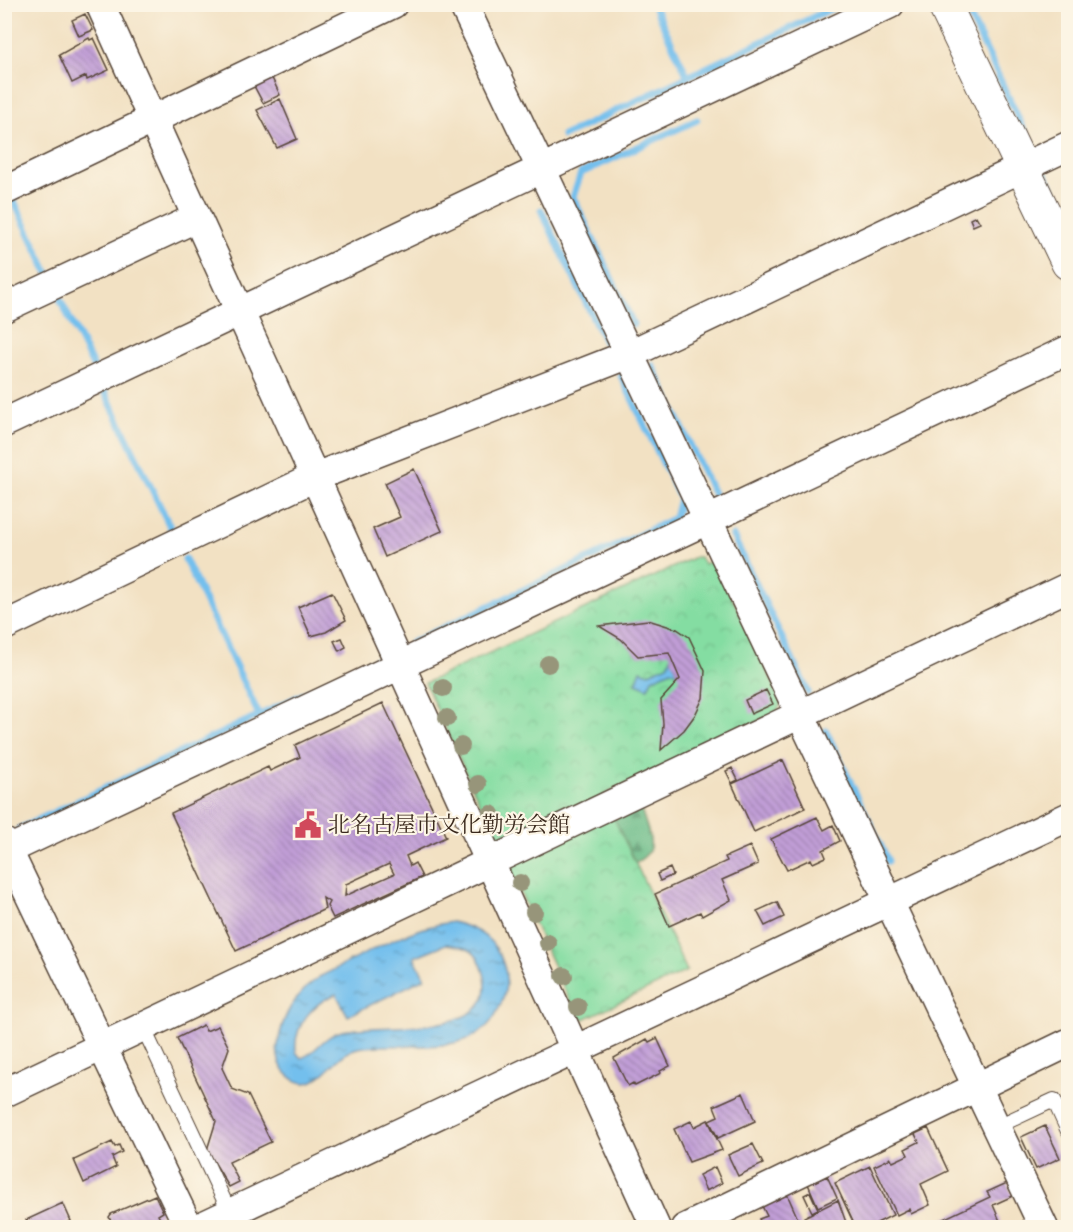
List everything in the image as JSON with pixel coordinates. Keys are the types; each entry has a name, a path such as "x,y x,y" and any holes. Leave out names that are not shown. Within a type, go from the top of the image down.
{"street":[{"path":"100,4 656,1227"},
{"path":"4,191 393,4"},
{"path":"463,4 1044,1227"},
{"path":"4,423 890,4"},
{"path":"944,4 1068,263"},
{"path":"4,626 315,477 630,354 1068,146"},
{"path":"4,308 196,218"},
{"path":"189,1227 6,848 1068,350"},
{"path":"4,1093 1068,587"},
{"path":"198,1227 1068,817"},
{"path":"685,1227 1068,1043"}],"lane":[{"path":"143,1027 230,1212"},
{"path":"996,1127 1054,1100 1068,1131"}],"green space":[{"path":"695,557 700,557 704,564 714,560 782,702 776,713 603,795 687,971 584,1019 576,1015 425,683"},
{"path":"640,807 649,835 649,850 638,861 612,875 583,833"}],"water":[{"path":"671,657 678,673 671,670 652,679 648,688 636,683 641,670 649,673 668,665"},
{"path":"452,922 478,931 491,942 501,957 506,988 498,1010 487,1026 472,1037 455,1043 436,1046 358,1048 340,1058 316,1080 307,1083 298,1081 287,1074 278,1057 280,1034 286,1015 303,991 319,977 367,952 417,930","holes":["446,944 470,951 480,962 486,988 479,1006 463,1017 440,1023 342,1031 329,1037 306,1056 301,1058 296,1052 296,1042 301,1025 312,1009 320,1003 336,994 348,1016 425,978 414,957"]}],"building":[{"path":"85,14 93,30 79,36 72,20"},
{"path":"89,38 90,40 94,38 109,70 87,80 86,76 72,83 59,55"},
{"path":"271,76 280,95 263,103 253,84"},
{"path":"280,99 297,139 277,148 257,110"},
{"path":"976,216 980,223 973,226 970,219"},
{"path":"414,469 442,531 385,557 373,529 400,517 385,483"},
{"path":"332,592 346,620 326,632 311,636 298,607"},
{"path":"648,620 677,629 689,637 705,671 703,698 695,715 684,730 661,750 663,724 661,700 680,679 669,653 638,656 621,639 599,626"},
{"path":"342,638 346,647 339,651 334,641"},
{"path":"766,690 773,704 751,714 745,700"},
{"name":"北名古屋市文化勤労会館","path":"383,703 446,837 406,856 410,866 415,863 422,877 333,918 327,906 329,902 323,898 325,909 236,951 171,813 268,767 270,771 300,757 295,745","holes":["389,864 394,874 345,896 346,884"]},
{"path":"783,760 805,808 754,832 732,784"},
{"path":"732,768 738,780 732,783 726,771"},
{"path":"817,817 824,830 833,825 840,841 823,850 826,857 813,863 811,859 787,870 771,839"},
{"path":"750,846 758,864 722,880 731,900 702,916 700,912 669,926 655,894 727,861 725,857"},
{"path":"670,868 673,875 660,881 657,874"},
{"path":"777,902 784,917 765,926 757,911"},
{"path":"203,1025 206,1031 218,1026 229,1048 222,1068 232,1089 248,1095 271,1142 229,1162 239,1182 229,1187 207,1150 216,1121 177,1038"},
{"path":"657,1038 670,1066 635,1086 633,1083 628,1086 614,1058 647,1039 649,1042"},
{"path":"743,1093 755,1121 718,1138 709,1120 718,1116 714,1106"},
{"path":"708,1120 722,1150 689,1162 674,1129 691,1121 694,1127"},
{"path":"1045,1126 1060,1158 1036,1169 1021,1137"},
{"path":"928,1128 948,1171 921,1184 930,1205 911,1214 909,1209 897,1215 874,1166 891,1158 893,1162 908,1155 905,1149 919,1142 915,1134"},
{"path":"112,1142 115,1147 119,1145 122,1152 112,1157 116,1167 84,1183 74,1160"},
{"path":"753,1144 763,1164 738,1176 728,1155"},
{"path":"870,1166 893,1215 875,1224 876,1228 856,1228 835,1183"},
{"path":"715,1167 722,1183 706,1191 699,1175"},
{"path":"827,1176 837,1198 818,1207 808,1184"},
{"path":"1007,1183 1013,1196 993,1205 1003,1228 947,1228 943,1219 990,1197 987,1192"},
{"path":"810,1192 818,1209 812,1212 804,1195"},
{"path":"787,1194 802,1228 763,1228 759,1219 767,1216 762,1206"},
{"path":"155,1195 163,1212 158,1215 163,1224 156,1228 114,1228 109,1217 111,1214"},
{"path":"838,1200 848,1228 809,1228 804,1217"},
{"path":"63,1203 71,1221 59,1228 30,1228 26,1220"}],"waterway":[{"path":"653,4 688,77"},
{"path":"563,136 841,4"},
{"path":"964,4 1028,138"},
{"path":"633,324 573,197 581,173 697,120"},
{"path":"1046,175 1068,223"},
{"path":"14,201 49,275"},
{"path":"541,210 605,342"},
{"path":"59,297 95,370"},
{"path":"653,366 714,495"},
{"path":"411,643 675,518 680,498 621,376"},
{"path":"105,392 173,533"},
{"path":"733,536 808,692"},
{"path":"185,559 259,715"},
{"path":"19,829 378,659"},
{"path":"826,731 888,861"}],"place":[{"name":"北名古屋市文化勤労会館","path":"308,825"}]}
